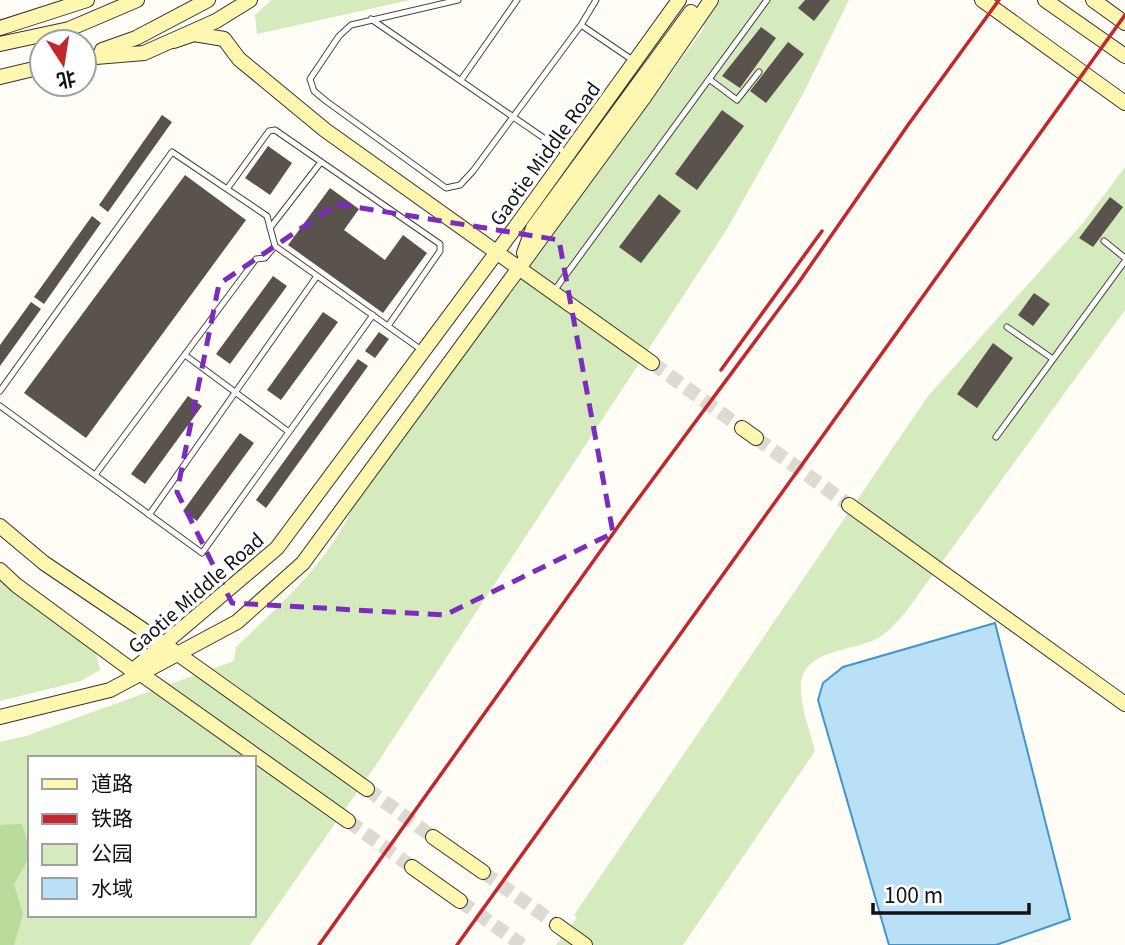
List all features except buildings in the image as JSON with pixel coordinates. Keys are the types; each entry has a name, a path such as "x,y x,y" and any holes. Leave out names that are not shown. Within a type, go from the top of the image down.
{"street":[{"path":"0,28 86,0"},
{"path":"0,44 69,29 137,0"},
{"path":"98,52 136,38 208,0"},
{"path":"174,41 216,21 250,0"},
{"path":"224,39 234,14 250,0"},
{"name":"Gaotie Middle Road","path":"137,672 164,644 277,548 679,0"},
{"name":"Gaotie Middle Road","path":"520,268 533,228 700,0"},
{"name":"Gaotie Middle Road","path":"0,717 110,690 137,672 178,654 237,622 303,563 645,96 711,0"},
{"path":"982,0 1125,103"},
{"path":"1045,0 1125,56"},
{"path":"1096,1 1125,23"},
{"path":"98,56 144,53 194,34 224,39 239,59 325,130 652,363"},
{"path":"0,76 28,70"},
{"path":"742,428 756,438"},
{"path":"849,505 1125,704"},
{"path":"0,526 44,563 164,644 366,789"},
{"path":"0,570 16,585 348,821"},
{"path":"433,837 483,872"},
{"path":"412,867 460,901"},
{"path":"557,925 585,945"}],"lane":[{"path":"458,0 351,25 339,36 310,79 314,91 446,187 460,185 514,117 596,0"},
{"path":"461,80 517,0"},
{"path":"553,292 767,0"},
{"path":"372,19 567,154"},
{"path":"581,25 634,61"},
{"path":"709,79 737,100 759,72"},
{"path":"227,189 269,131 275,130 440,244 440,251 388,326"},
{"path":"0,391 172,152 267,216 275,246 423,351"},
{"path":"270,228 321,162"},
{"path":"996,437 1125,259 1104,241"},
{"path":"95,475 256,259 265,258 275,246"},
{"path":"149,515 317,276"},
{"path":"0,407 202,553 373,315"},
{"path":"1007,327 1053,359"},
{"path":"185,355 289,432"}],"highlighted area":[{"path":"337,204 559,240 613,533 445,615 232,603 177,492 219,284"}],"green space":[{"path":"271,0 410,0 257,34 255,15"},
{"path":"716,0 849,0 803,94 727,229 378,762 250,945 0,945 0,742 26,736 234,661 236,647 289,596 320,560 347,519 358,496 704,28 703,19"},
{"path":"1125,167 1125,310 905,613 877,639 830,653 811,664 804,672 801,682 802,699 815,751 683,945 556,945 577,918 574,915 928,396 1083,223"},
{"path":"0,581 95,650 100,670 81,681 0,701"},
{"path":"22,824 28,843 28,856 14,884 23,914 14,945 0,945 0,825"}],"water":[{"path":"995,623 1070,919 996,945 889,945 818,700 823,683 843,667"}],"tunnel":[{"path":"652,363 742,428"},
{"path":"756,438 849,505"},
{"path":"367,789 433,837"},
{"path":"348,821 412,867"},
{"path":"483,872 557,925"},
{"path":"460,901 522,945"}],"railway":[{"path":"319,945 627,514 799,282 999,0"},
{"path":"457,945 1125,15"},
{"path":"721,370 822,231"}]}
